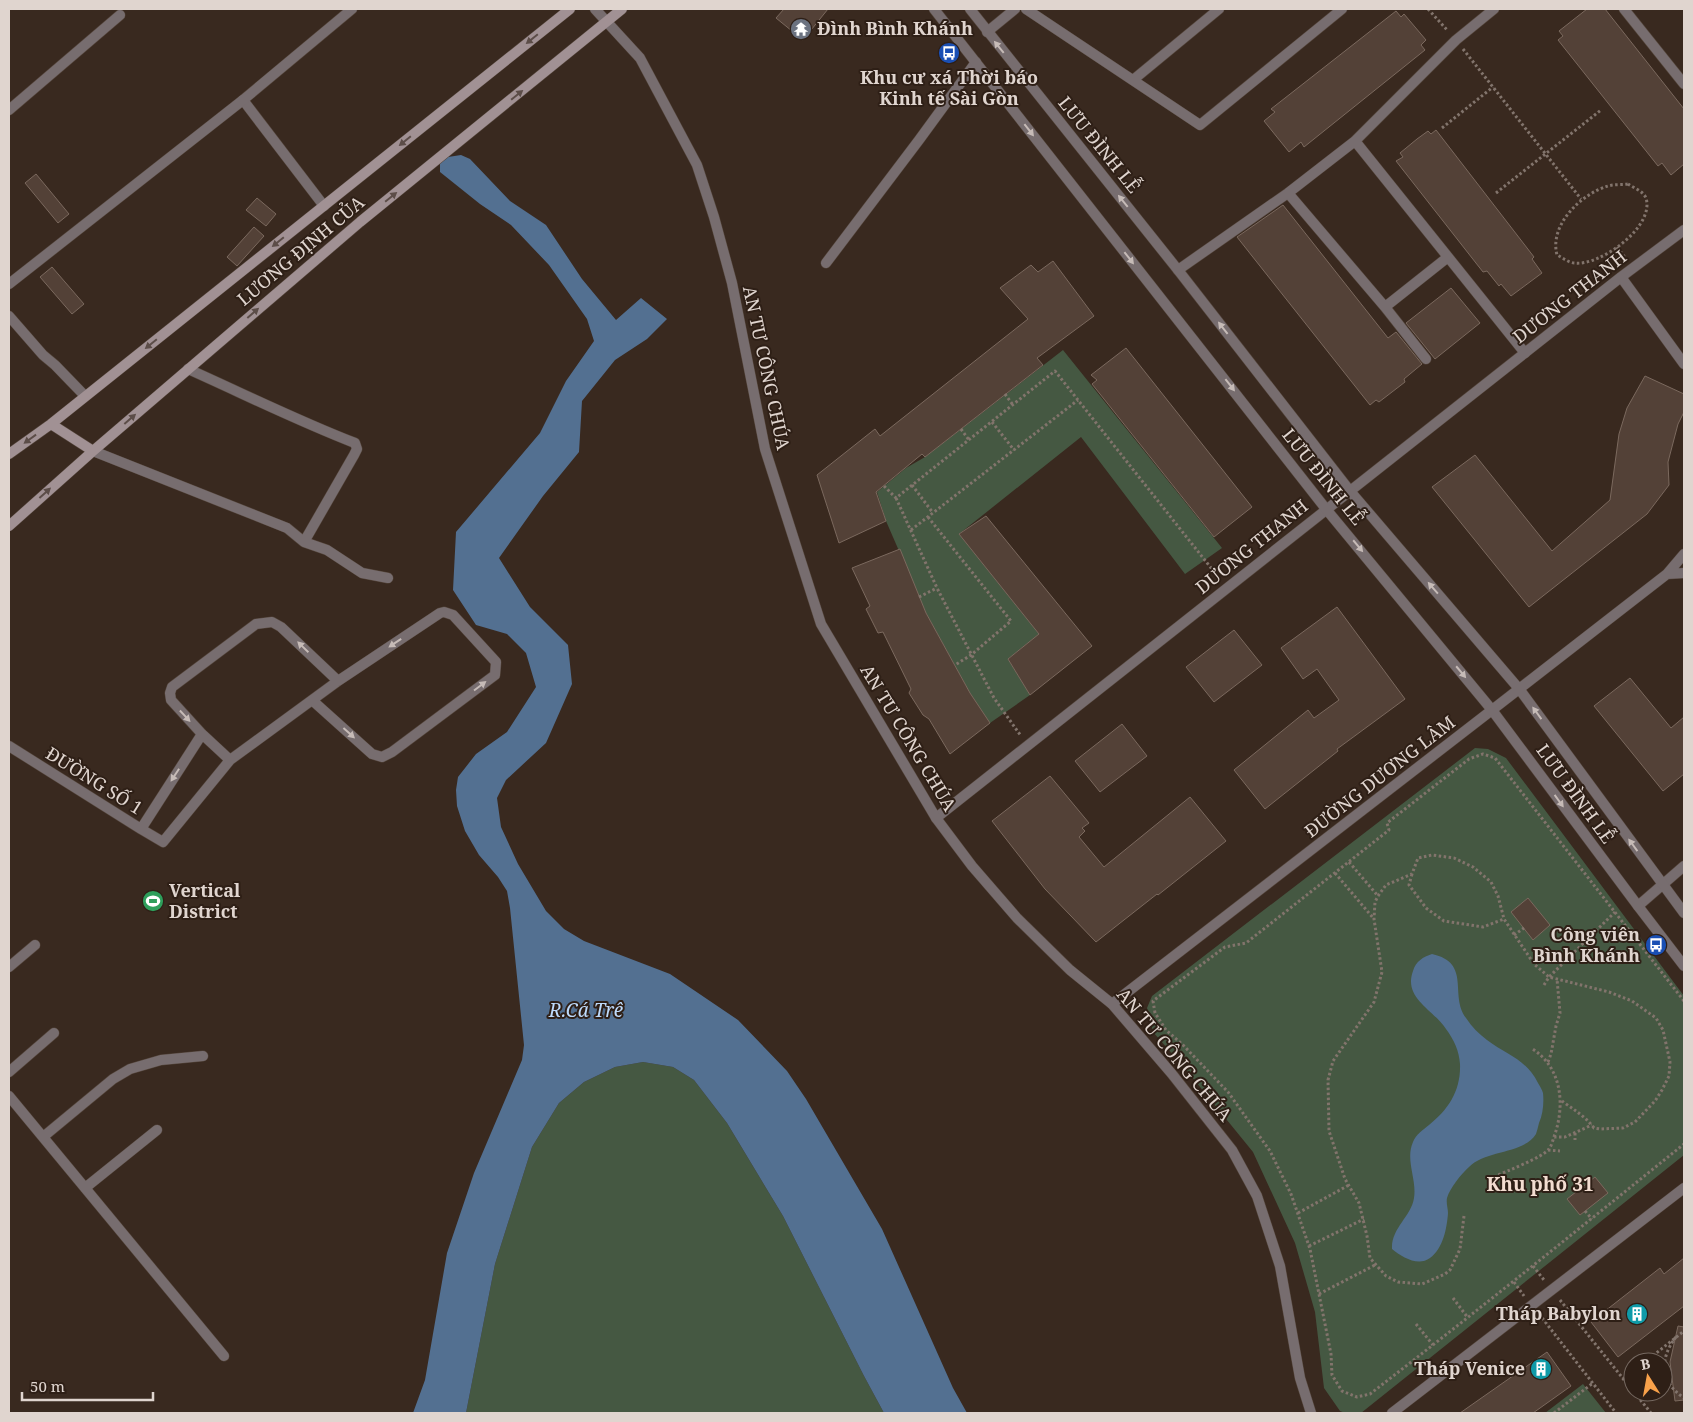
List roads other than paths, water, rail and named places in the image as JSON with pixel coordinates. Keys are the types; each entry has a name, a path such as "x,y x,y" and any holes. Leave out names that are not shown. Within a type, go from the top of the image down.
{"main road":[{"name":"LƯƠNG ĐỊNH CỦA","path":"9,454 50,424 570,9"},
{"name":"LƯƠNG ĐỊNH CỦA","path":"9,526 93,450 360,222 622,9"},
{"path":"50,424 93,450"}],"street":[{"path":"9,284 243,100 352,9"},
{"name":"AN TƯ CÔNG CHÚA","path":"595,9 640,58 697,165 714,217 732,283 765,449 821,624 936,818 972,866 1017,918 1070,970 1112,1004 1172,1074 1232,1150 1256,1196 1280,1266 1300,1378 1311,1413"},
{"name":"LƯU ĐÌNH LỄ","path":"934,9 1326,509 1492,710 1684,966"},
{"name":"LƯU ĐÌNH LỄ","path":"970,9 1178,270 1350,491 1520,690 1684,913"},
{"path":"987,32 1016,9"},
{"path":"1026,9 1200,125 1342,9"},
{"path":"1133,80 1219,9"},
{"path":"1178,270 1288,193 1355,141 1456,40 1494,9"},
{"path":"1624,9 1683,79"},
{"path":"9,110 120,16"},
{"path":"826,263 976,62"},
{"path":"243,100 324,206"},
{"path":"1355,141 1525,353"},
{"path":"1288,193 1385,306 1426,359"},
{"name":"DƯƠNG THANH","path":"936,818 1621,277 1684,230"},
{"path":"1385,306 1448,257"},
{"path":"1621,277 1684,364"},
{"path":"9,316 43,355 56,365 85,396"},
{"path":"188,369 281,410 304,423 355,443 357,449 354,455 304,542"},
{"path":"93,450 286,528 304,542 326,550 362,572 388,578"},
{"name":"ĐƯỜNG DƯƠNG LÂM","path":"1112,1004 1520,690 1667,574 1684,554"},
{"path":"1667,574 1684,573"},
{"path":"313,701 372,754 382,757 392,752 495,675 496,662 453,614 444,612 338,682 230,760 202,734 171,700 170,693 172,687 256,624 272,622 281,627 338,682"},
{"path":"141,829 202,734"},
{"name":"ĐƯỜNG SỐ 1","path":"9,746 163,842 230,760"},
{"path":"1638,906 1684,866"},
{"path":"9,967 35,945"},
{"path":"9,1072 54,1033"},
{"path":"43,1137 113,1079 130,1070 160,1060 203,1056"},
{"path":"9,1096 224,1356"},
{"path":"85,1188 157,1130"},
{"path":"1392,1413 1684,1188"}],"water":[{"name":"R.Cá Trê","path":"461,155 470,159 510,201 546,225 582,279 616,320 641,298 667,319 647,339 615,360 582,401 579,452 543,496 499,558 530,607 568,645 572,684 546,743 506,780 497,798 501,827 518,864 546,911 564,929 584,941 670,974 738,1020 787,1071 806,1099 882,1229 953,1388 967,1413 884,1413 783,1216 727,1123 694,1080 673,1067 643,1062 615,1067 584,1082 559,1103 532,1147 495,1264 466,1413 413,1413 425,1380 447,1253 474,1173 522,1060 524,1045 507,891 479,855 465,831 457,806 456,790 458,777 476,754 507,732 536,687 526,653 507,634 476,625 453,590 456,532 540,433 566,381 594,341 587,319 549,265 511,225 480,204 440,172 440,161 448,157"},
{"path":"1432,954 1444,958 1452,965 1456,972 1461,1009 1468,1021 1484,1038 1528,1068 1543,1093 1543,1105 1536,1134 1530,1140 1514,1149 1485,1157 1476,1162 1459,1177 1447,1198 1448,1213 1441,1244 1430,1258 1420,1262 1405,1258 1392,1249 1395,1235 1414,1198 1411,1149 1414,1139 1418,1134 1448,1106 1456,1091 1460,1073 1459,1054 1456,1045 1440,1022 1421,1003 1412,989 1411,980 1416,965 1423,958"}],"place":[{"name":"Đình Bình Khánh","path":"801,29"},
{"name":"Khu cư xá Thời báo Kinh tế Sài Gòn","path":"949,53"},
{"name":"Vertical District","path":"153,901"},
{"name":"Công viên Bình Khánh","path":"1656,945"},
{"name":"Tháp Babylon","path":"1637,1314"},
{"name":"Tháp Venice","path":"1541,1369"}],"district":[{"name":"Khu phố 31","path":"1540,1184"}]}
